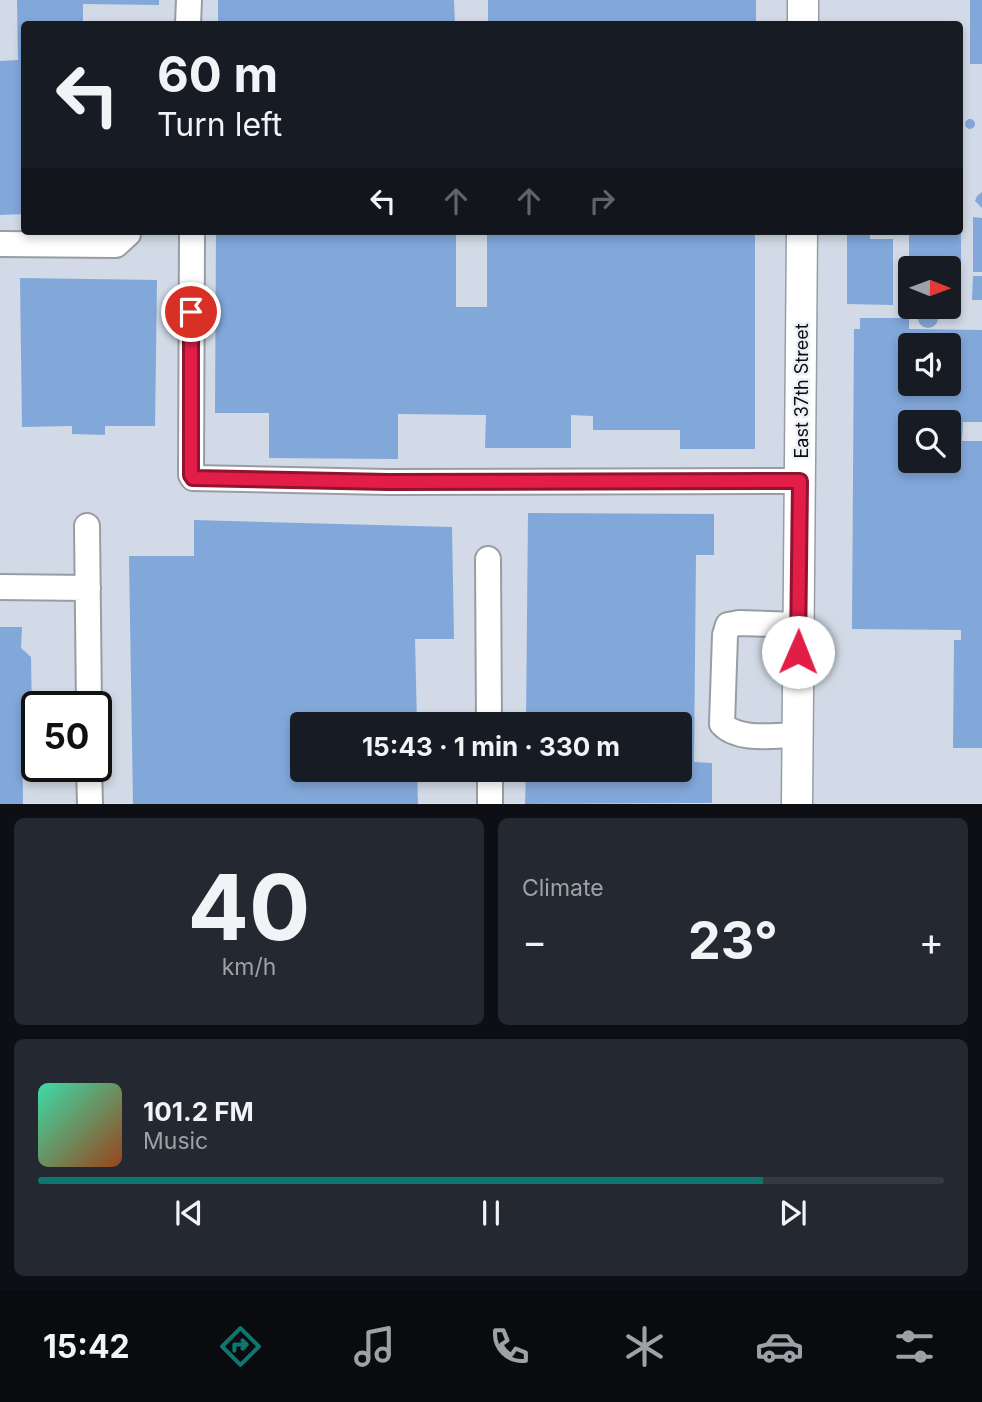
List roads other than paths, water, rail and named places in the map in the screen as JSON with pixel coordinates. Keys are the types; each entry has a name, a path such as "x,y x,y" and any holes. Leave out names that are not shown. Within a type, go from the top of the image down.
{"main road":[{"path":"803,0 803,21"},
{"name":"East 37th Street","path":"797,803 802,235"}],"lane":[{"path":"188,21 189,0"},
{"path":"0,244 116,245 127,235"},
{"path":"192,235 193,478 388,482 800,481"},
{"path":"88,526 89,691"},
{"path":"488,559 489,712"},
{"path":"0,587 88,588"},
{"path":"797,735 747,735 729,731 722,724 725,635 728,625 799,625"},
{"path":"89,782 90,803"},
{"path":"489,782 490,803"}]}
